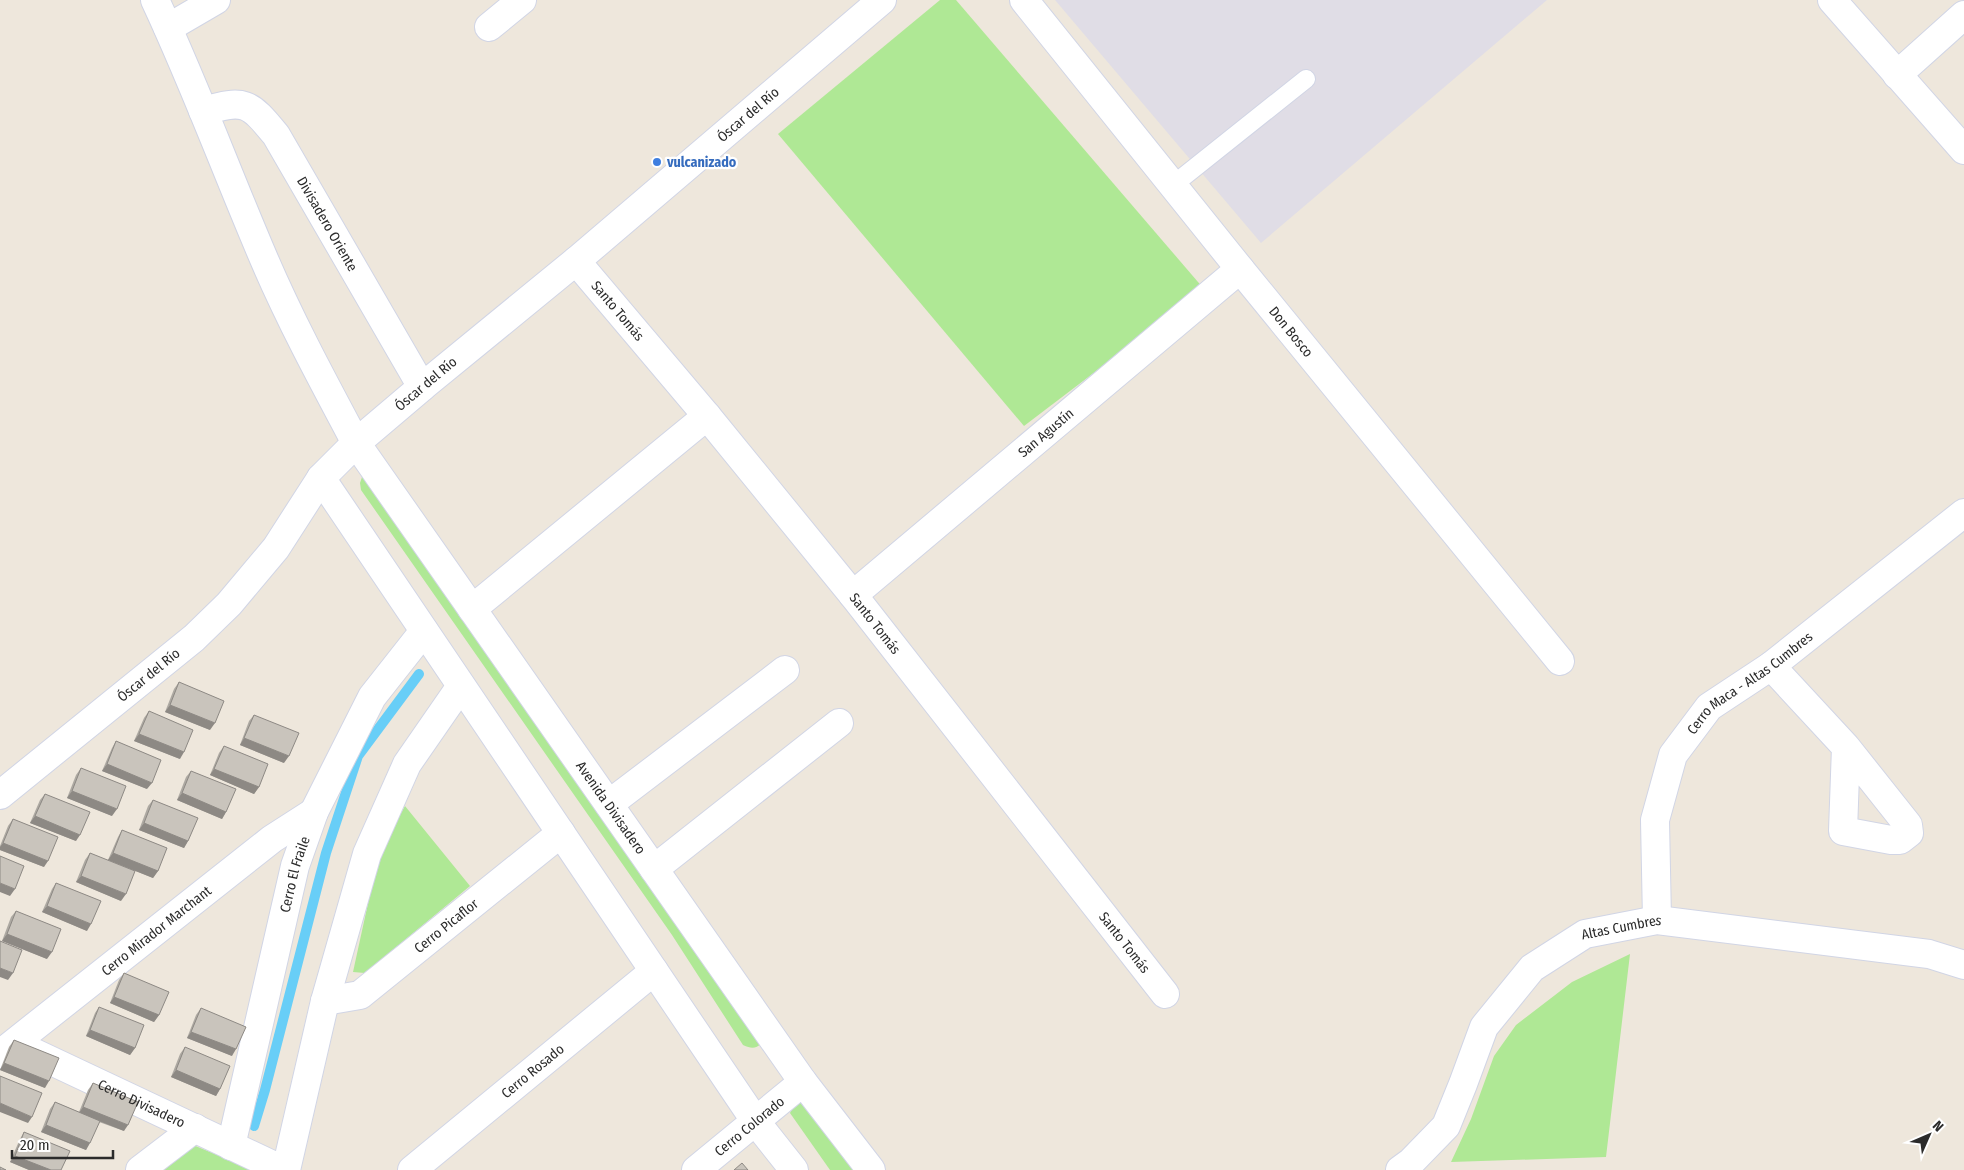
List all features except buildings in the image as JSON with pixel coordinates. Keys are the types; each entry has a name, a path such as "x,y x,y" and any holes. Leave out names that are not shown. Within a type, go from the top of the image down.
{"street":[{"path":"155,0 181,56 265,261 304,343 356,443"},
{"path":"168,28 216,0"},
{"path":"489,27 522,0"},
{"name":"Óscar del Río","path":"0,795 194,638 230,604 276,548 321,478 356,443 576,261 882,0"},
{"name":"Don Bosco","path":"1024,0 1560,662"},
{"path":"1832,0 1964,150"},
{"path":"1898,75 1964,15"},
{"name":"Divisadero Oriente","path":"203,111 229,103 250,108 276,135 422,387"},
{"name":"Santo Tomás","path":"576,261 707,416 853,595 1165,994"},
{"name":"San Agustín","path":"853,595 1240,269"},
{"path":"472,609 707,416"},
{"name":"Avenida Divisadero","path":"356,443 803,1082 871,1170"},
{"path":"321,478 756,1122 794,1170"},
{"name":"Cerro Maca - Altas Cumbres","path":"1657,920 1656,820 1673,754 1709,707 1772,666 1964,513"},
{"name":"Cerro El Fraile","path":"232,1146 295,866 314,812 372,697 424,631"},
{"path":"1772,666 1846,747"},
{"path":"608,804 785,670"},
{"path":"284,1170 325,1001 367,854 407,764 461,686"},
{"path":"654,869 838,723"},
{"name":"Cerro Mirador Marchant","path":"5,1044 272,839 314,812"},
{"name":"Cerro Picaflor","path":"325,1001 360,995 561,833"},
{"name":"Altas Cumbres","path":"1400,1170 1411,1162 1446,1126 1484,1027 1532,968 1585,934 1657,920 1928,954 1964,965"},
{"name":"Cerro Rosado","path":"412,1170 654,971"},
{"name":"Cerro Divisadero","path":"5,1044 195,1128 284,1170"},
{"name":"Cerro Colorado","path":"696,1170 803,1082"},
{"path":"140,1170 195,1128"}],"lane":[{"path":"1172,185 1306,79"}],"shaded area":[{"path":"1055,0 1547,0 1261,243"}],"green space":[{"path":"940,0 956,0 1204,289 1024,426 778,134"},
{"path":"362,477 368,477 762,1043 760,1045 753,1048 743,1045 672,935 361,490 360,483"},
{"path":"405,806 470,886 365,973 353,972 379,853"},
{"path":"1630,954 1606,1157 1451,1162 1471,1119 1494,1056 1516,1025 1572,982"},
{"path":"798,1099 809,1107 855,1170 830,1170 790,1113"},
{"path":"193,1145 254,1170 161,1170"}],"waterway":[{"path":"254,1126 326,853 358,756 419,674"}],"place":[{"name":"vulcanizado","path":"657,162"}]}
